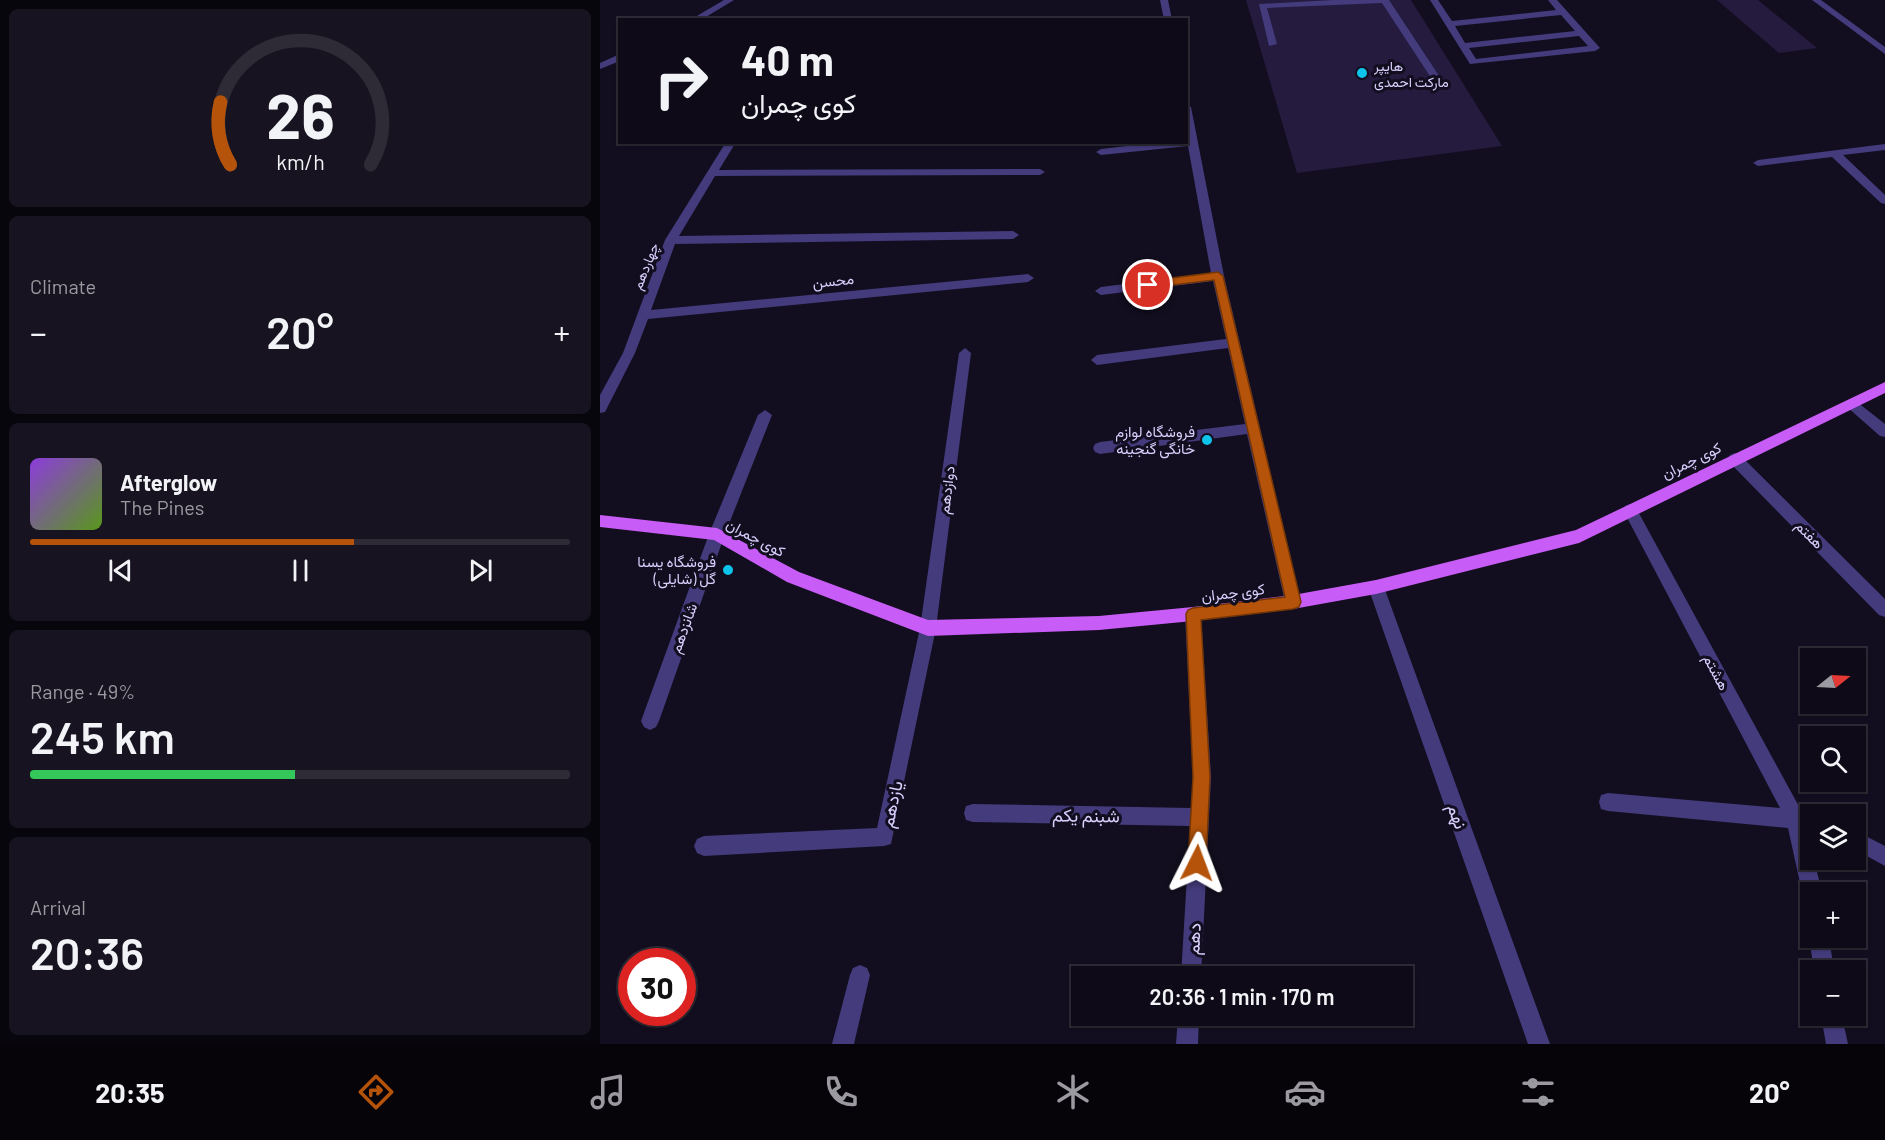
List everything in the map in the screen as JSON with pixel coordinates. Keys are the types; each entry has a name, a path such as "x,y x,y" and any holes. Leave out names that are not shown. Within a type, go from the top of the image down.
{"main road":[{"name":"کوی چمران","path":"600,521 717,534 793,577 928,628 1099,623 1193,614 1293,602 1376,588 1579,536 1885,387"}],"street":[{"path":"698,18 730,0"},
{"path":"1164,0 1168,18"},
{"path":"1272,44 1262,6 1384,0 1442,88"},
{"path":"1437,1 1473,62 1595,48 1552,0"},
{"path":"1816,0 1883,47"},
{"path":"1449,24 1563,12"},
{"path":"1462,46 1581,33"},
{"path":"600,66 618,58"},
{"path":"1188,116 1218,276 1293,602"},
{"path":"1188,143 1194,142"},
{"name":"چهاردهم","path":"600,408 629,353 671,240 730,144"},
{"path":"1101,152 1175,144"},
{"path":"1758,163 1885,147"},
{"path":"1835,154 1885,201"},
{"path":"710,173 1040,172"},
{"path":"671,240 1012,235"},
{"path":"1101,291 1218,276"},
{"name":"محسن","path":"642,315 1028,278"},
{"path":"1097,360 1234,343"},
{"name":"دوازدهم","path":"928,628 964,353"},
{"path":"1852,403 1885,432"},
{"name":"شانزدهم","path":"650,721 717,534 765,415"},
{"path":"1100,448 1254,428"},
{"name":"هفتم","path":"1736,459 1885,610"},
{"name":"هشتم","path":"1630,510 1800,817"},
{"name":"نهم","path":"1376,588 1539,1044"},
{"name":"دهم","path":"1192,966 1202,777 1193,614"},
{"name":"یازدهم","path":"704,846 884,837 928,628"},
{"path":"1608,802 1800,822"},
{"name":"شبنم یکم","path":"973,813 1199,817"},
{"path":"1866,846 1885,856"},
{"path":"843,1044 860,975"},
{"path":"1187,1044 1188,1026"},
{"path":"1834,1026 1838,1044"}],"building":[{"name":"هایپر مارکت احمدی","path":"1246,0 1411,0 1502,146 1297,173"},
{"path":"1717,0 1758,0 1817,48 1779,53"}],"place":[{"name":"هایپر مارکت احمدی","path":"1362,73"},
{"name":"فروشگاه لوازم خانگی گنجینه","path":"1207,440"},
{"name":"فروشگاه یسنا گل (شایلی)","path":"728,570"}],"route":[{"path":"1148,285 1218,276 1293,602 1193,614 1202,777 1197,863"}]}
